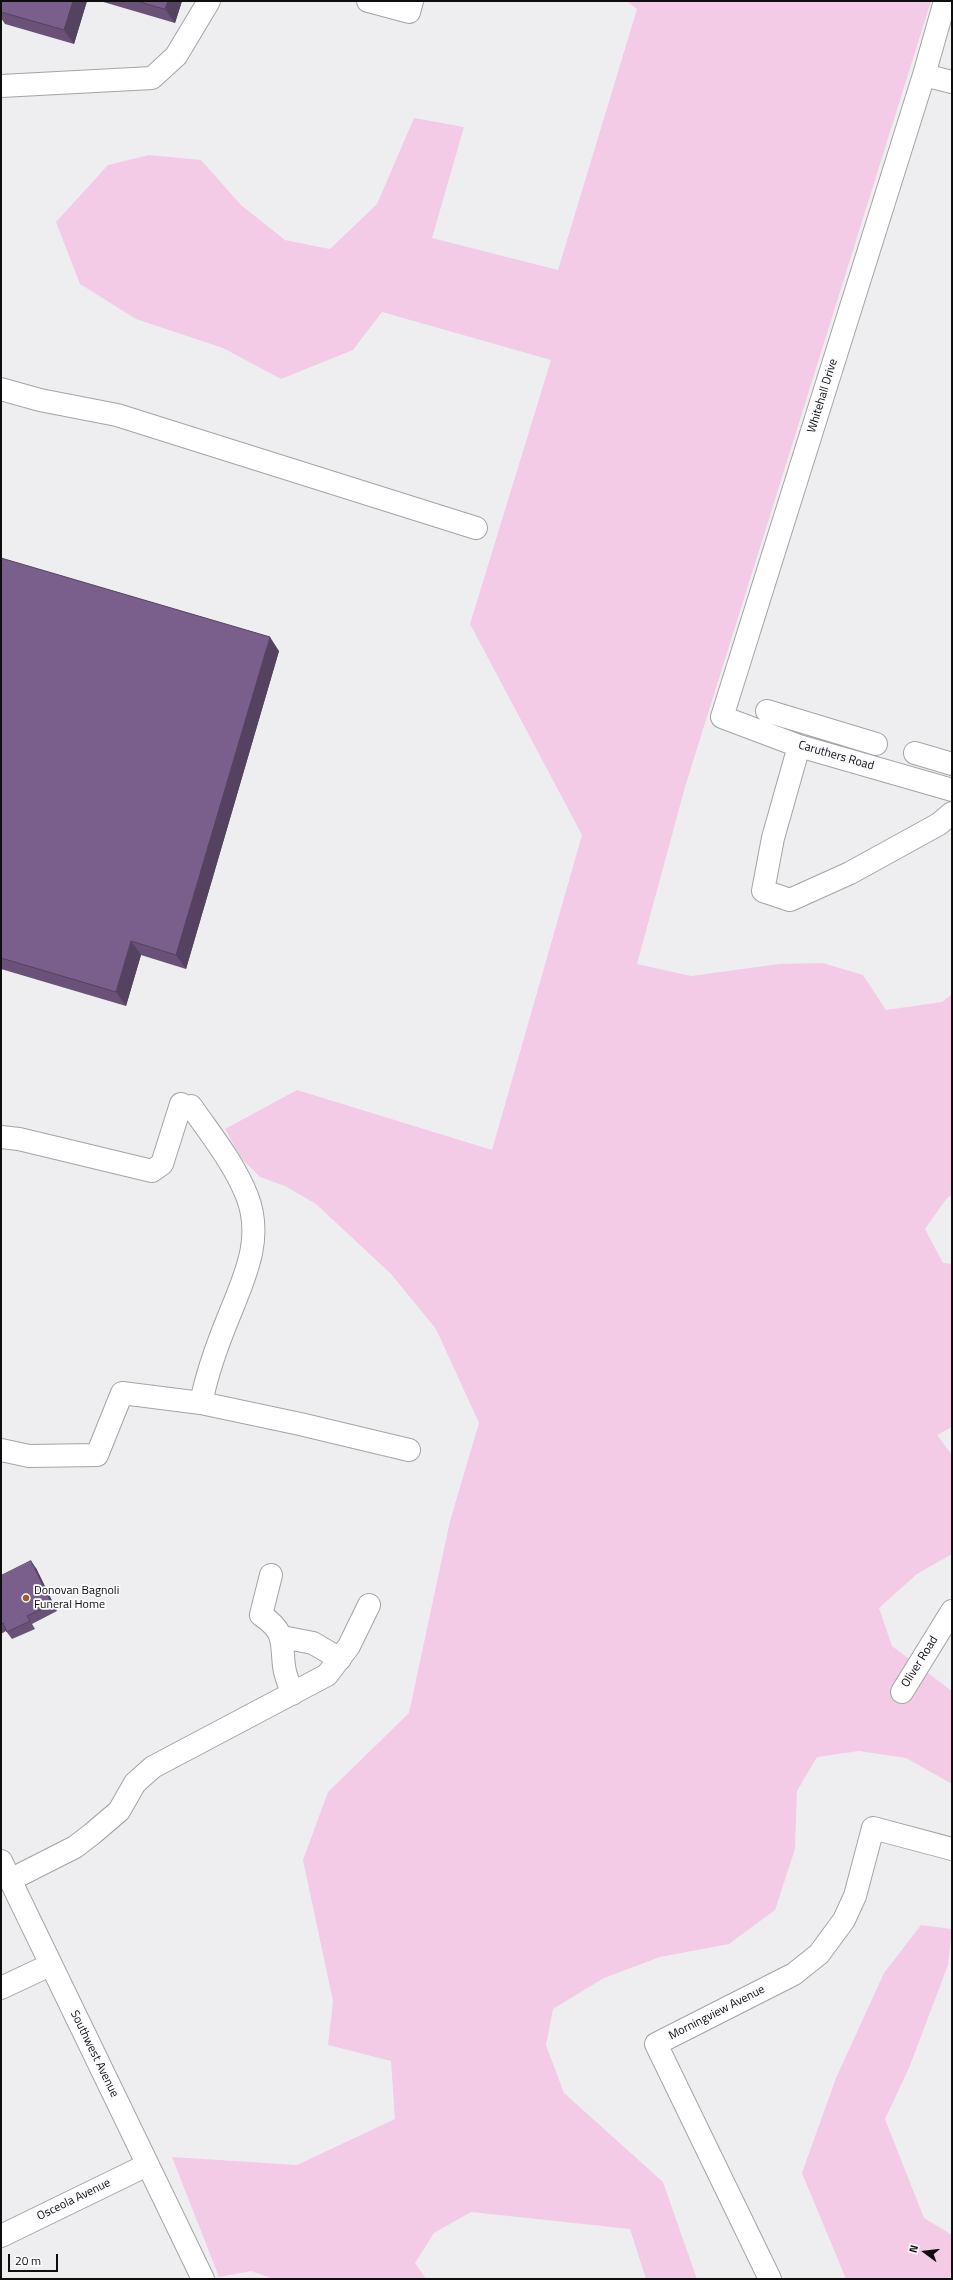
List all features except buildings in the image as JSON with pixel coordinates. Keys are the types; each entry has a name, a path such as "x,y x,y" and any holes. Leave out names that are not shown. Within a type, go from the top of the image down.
{"street":[{"path":"1,86 152,78 176,56 209,1"},
{"path":"368,1 409,12 412,1"},
{"name":"Whitehall Drive","path":"722,717 924,75 945,1"},
{"path":"924,75 952,82"},
{"path":"1,389 40,400 116,416 476,528"},
{"path":"767,711 876,744"},
{"name":"Caruthers Road","path":"722,717 809,749 952,790"},
{"path":"826,729 809,749 773,838 763,891 790,900 850,873 939,824 952,813"},
{"path":"914,752 952,764"},
{"path":"1,1137 19,1139 152,1172 162,1164 186,1105 232,1166 247,1198 253,1225 253,1249 246,1276 212,1360 201,1403"},
{"path":"1,1450 29,1456 97,1455 122,1393 201,1403 300,1424 409,1450"},
{"path":"271,1575 261,1615 270,1621 282,1637 284,1668 292,1694"},
{"path":"6,1870 75,1847 119,1811 135,1783 153,1766 327,1676 340,1659 369,1605"},
{"name":"Oliver Road","path":"902,1692 952,1611"},
{"path":"282,1637 313,1643 340,1659"},
{"name":"Morningview Avenue","path":"770,2279 656,2044 794,1974 819,1954 844,1920 850,1908 873,1828 952,1849"},
{"name":"Southwest Avenue","path":"6,1870 50,1965 203,2279"},
{"path":"1,1988 50,1965"},
{"name":"Osceola Avenue","path":"1,2236 147,2164"}],"shaded area":[{"path":"626,1 931,1 685,787 637,964 691,976 779,964 823,963 863,975 886,1010 942,1002 952,994 952,1195 947,1198 925,1229 943,1263 952,1264 952,1427 937,1435 952,1455 952,1554 917,1574 879,1608 892,1646 952,1691 952,1784 906,1758 859,1751 817,1757 797,1791 795,1849 775,1910 729,1944 660,1957 604,1978 553,2009 546,2045 564,2093 663,2182 697,2279 646,2279 630,2229 471,2212 434,2233 415,2263 426,2279 274,2279 251,2271 219,2277 172,2157 297,2165 395,2119 391,2061 328,2045 333,2001 303,1860 328,1792 409,1713 450,1521 479,1423 436,1329 391,1274 316,1204 285,1186 260,1177 241,1158 225,1129 297,1090 492,1150 582,835 470,624 551,360 382,312 353,350 281,379 223,348 136,319 80,284 56,222 108,165 149,155 201,160 241,205 285,240 330,249 377,204 414,118 464,127 432,238 558,270 637,9"},
{"path":"921,1925 952,1929 948,1965 909,2068 885,2119 924,2218 952,2235 952,2279 846,2279 802,2173 836,2078 884,1973"}],"place":[{"name":"Donovan Bagnoli Funeral Home","path":"26,1598"}]}
